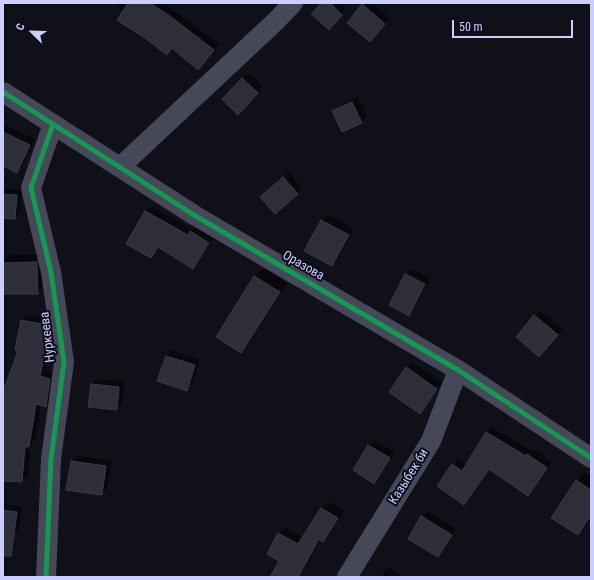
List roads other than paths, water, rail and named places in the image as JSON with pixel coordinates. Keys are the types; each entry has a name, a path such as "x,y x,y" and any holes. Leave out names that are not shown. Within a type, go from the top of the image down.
{"street":[{"path":"120,167 277,20 293,3"},
{"name":"Оразова","path":"3,92 194,215 458,370 591,458"},
{"name":"Нуркеева","path":"46,577 51,459 64,362 51,272 32,188 53,124"},
{"name":"Казыбек би","path":"347,577 431,441 458,370"}]}
